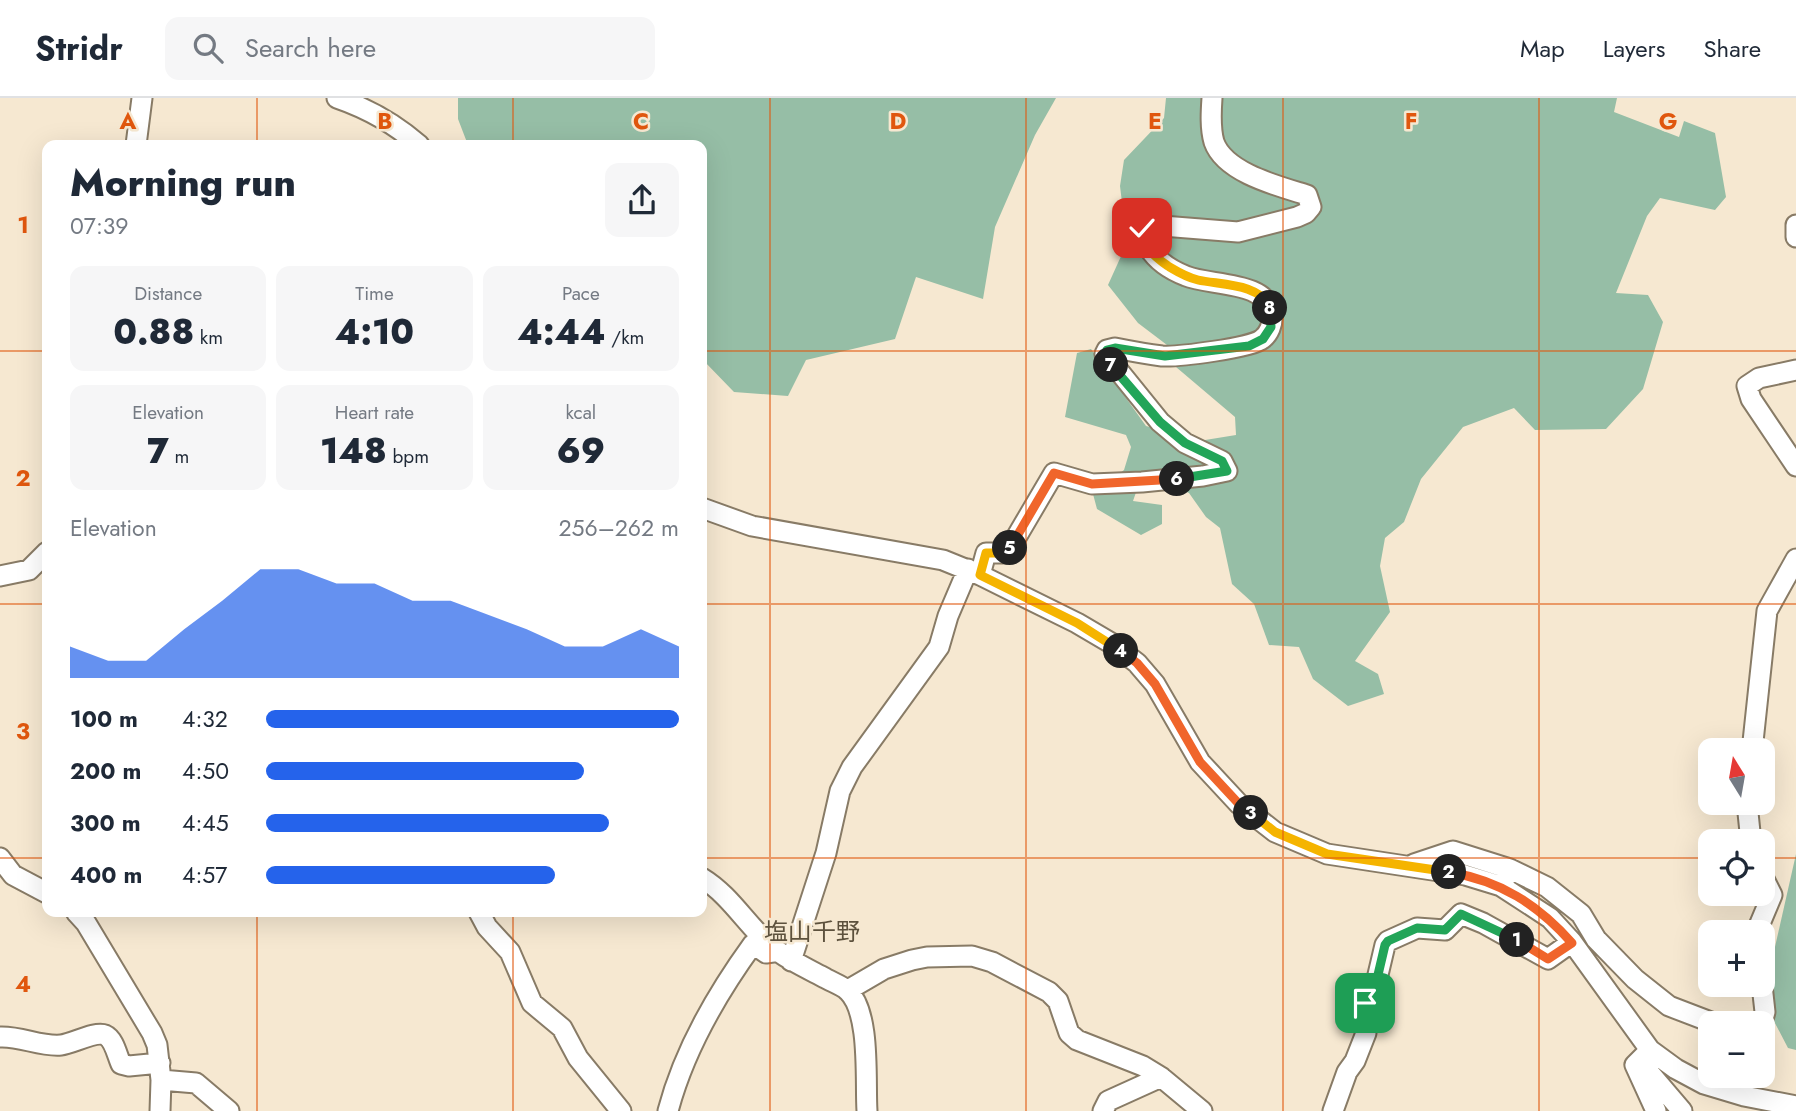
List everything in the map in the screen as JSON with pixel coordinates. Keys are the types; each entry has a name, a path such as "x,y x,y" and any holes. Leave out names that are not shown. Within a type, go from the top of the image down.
{"street":[{"path":"137,140 142,98"},
{"path":"337,98 362,106 397,125 414,140"},
{"path":"784,956 826,853 840,791 852,768 939,648 948,616 986,553 1007,553 1054,473 1092,484 1142,482 1227,471 1222,461 1185,443 1160,422 1105,354 1107,350 1115,348 1165,356 1249,346 1263,339 1271,327 1270,305 1262,296 1226,282 1184,276 1151,254 1144,242 1142,228 1150,225 1238,232 1297,217 1311,207 1307,195 1256,178 1225,159 1215,145 1212,132 1212,98"},
{"path":"1796,225 1796,237"},
{"path":"1796,370 1759,378 1747,386 1751,399 1796,466"},
{"path":"707,510 752,526 943,560 974,572 1077,623 1111,643 1137,663 1155,684 1200,762 1239,804 1275,832 1327,854 1465,875 1506,878 1547,887 1581,914 1596,939 1635,979 1669,1006 1698,1017"},
{"path":"0,576 29,570 42,557"},
{"path":"1753,738 1767,611 1796,559"},
{"path":"0,858 13,875 42,890"},
{"path":"1506,878 1550,918 1572,943 1682,1111"},
{"path":"707,882 727,896 742,916 784,956 848,990 856,1002 866,1045 867,1111"},
{"path":"1333,1111 1347,1072 1355,1061 1366,1033 1363,1012 1365,1003 1377,979 1388,941 1417,928 1445,930 1461,914 1483,923 1548,959 1572,943"},
{"path":"81,917 157,1045 160,1111"},
{"path":"482,917 487,927 510,952 532,1003 562,1028 578,1058 621,1111"},
{"path":"668,1111 680,1070 724,984 753,944 766,953 784,956"},
{"path":"848,990 884,969 912,960 972,956 992,962 1049,992 1058,1001 1069,1033 1077,1041 1143,1066 1161,1077 1202,1111"},
{"path":"0,1037 19,1037 64,1045 98,1034 105,1035 112,1042 121,1064 196,1083 229,1111"},
{"path":"1644,1055 1704,1084 1744,1096 1796,1106"},
{"path":"1644,1055 1635,1065 1656,1111"},
{"path":"1103,1111 1108,1101 1161,1077"}],"green space":[{"path":"458,98 1056,98 1035,135 995,227 983,299 916,277 895,339 806,360 788,396 734,392 707,364 707,140 466,140 458,119"},
{"path":"1166,98 1617,98 1614,112 1679,137 1684,121 1715,133 1726,197 1715,210 1660,198 1647,216 1616,293 1648,295 1663,322 1643,389 1606,429 1535,430 1514,408 1463,427 1421,479 1404,522 1385,538 1380,566 1390,612 1355,661 1378,674 1384,694 1348,706 1313,679 1299,647 1269,645 1254,604 1232,584 1220,528 1206,517 1189,493 1143,472 1133,501 1162,505 1162,524 1141,535 1097,509 1093,494 1124,470 1131,447 1126,435 1065,417 1077,353 1091,349 1146,426 1199,441 1236,435 1235,417 1176,367 1167,345 1138,323 1108,285 1127,243 1120,186 1124,160 1164,118"},
{"path":"1796,854 1796,1050 1788,1048 1775,1023 1775,1011 1769,1011 1763,1000 1764,997 1775,997 1775,947"}],"district":[{"name":"塩山千野","path":"812,931"}],"route":[{"path":"1142,228 1144,242 1151,254 1184,276 1226,282 1262,296 1270,305 1271,327 1263,339 1249,346 1165,356 1115,348 1107,350 1105,354 1160,422 1185,443 1222,461 1227,471 1142,482 1092,484 1054,473 1007,553 986,553 980,575 1077,623 1111,643 1137,663 1155,684 1200,762 1239,804 1275,832 1327,854 1465,875 1501,886 1550,918 1572,943 1548,959 1483,923 1461,914 1445,930 1417,928 1388,941 1377,979 1365,1003"}]}
